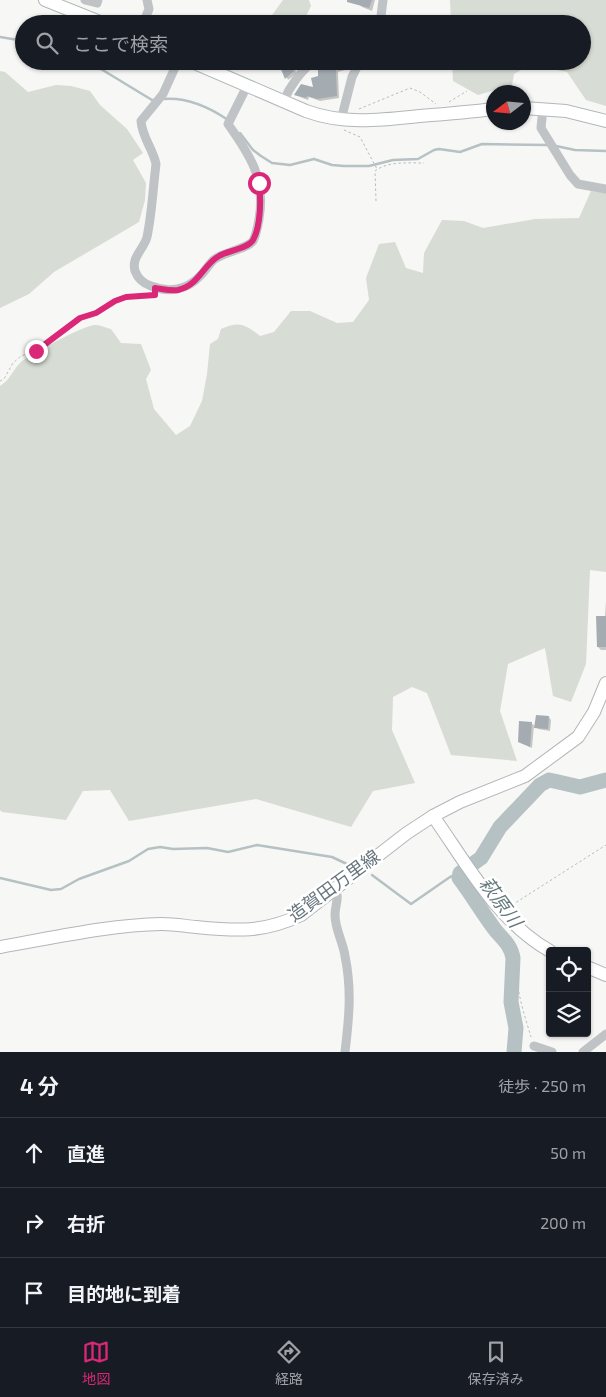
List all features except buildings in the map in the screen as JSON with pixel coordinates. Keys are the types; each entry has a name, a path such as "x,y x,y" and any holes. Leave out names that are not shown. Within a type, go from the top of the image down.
{"main road":[{"path":"45,0 66,3 88,15"},
{"path":"210,70 321,117 343,114 379,120 486,110"},
{"path":"531,108 566,111 606,121"},
{"name":"造賀田万里線","path":"0,947 132,926 164,924 229,930 260,929 282,924 300,914 433,816 460,802 526,776 578,737 594,712 606,683"},
{"path":"433,816 502,912 521,932 546,948"},
{"path":"591,969 606,975"}],"street":[{"path":"85,0 97,3 98,0"},
{"path":"147,15 149,9 148,0"},
{"path":"381,15 383,0"},
{"path":"174,70 163,94 141,121 141,128 156,164 147,238 134,263 138,277 147,285 155,288 178,290 191,284 220,255 249,244 253,240 260,210 259,183 256,170 248,153 228,124 246,86"},
{"path":"284,102 286,94 304,70"},
{"path":"343,114 356,70"},
{"path":"543,108 541,128 570,175 578,184 606,189"},
{"path":"335,888 337,893 335,915 345,955 350,1000 345,1052"},
{"path":"583,1052 606,1034"},
{"path":"534,1046 552,1052"}],"path":[{"path":"376,201 375,171 377,169 360,137 344,131 343,114 355,111 410,88 420,92 438,105"},
{"path":"445,104 452,102 467,91"},
{"path":"377,169 393,164 424,163"},
{"path":"0,381 4,379 21,356 36,351 80,318 96,313 115,301 126,297 155,295 155,288"},
{"path":"502,912 606,845"},
{"path":"509,963 518,961 520,1001 534,1046"}],"shaded area":[{"path":"283,0 309,0 311,6 306,15 272,15"},
{"path":"450,0 606,0 606,106 586,100 567,72 556,70 591,70 591,15 451,15"},
{"path":"452,70 521,70 514,74 512,85 486,85 486,93 478,95 453,81"},
{"path":"0,71 5,72 28,92 56,85 71,86 90,91 100,105 127,129 143,153 133,160 146,183 145,200 139,222 54,272 29,294 0,308"},
{"path":"591,191 606,193 606,572 590,570 586,664 571,702 553,696 545,648 508,664 500,711 517,761 451,755 427,693 412,687 393,697 392,730 415,783 373,791 351,827 256,799 129,821 110,790 83,791 66,820 2,812 0,810 0,386 20,363 45,347 81,329 100,325 111,329 121,343 141,344 151,370 146,379 154,409 176,435 190,426 202,401 210,344 218,339 221,329 233,325 242,325 260,336 274,332 291,311 310,311 337,323 353,322 369,300 366,278 379,244 395,242 406,268 423,273 424,253 442,220 464,221 483,228 535,219 579,218"}],"waterway":[{"path":"0,37 15,40"},
{"path":"103,70 155,100"},
{"path":"163,99 189,101 213,111 228,120"},
{"path":"240,133 253,150 261,156 272,163 290,165 314,159 332,165 369,166 393,160 418,159 439,149 460,152 482,144 548,145"},
{"path":"556,146 575,150 606,151"},
{"name":"萩原川","path":"514,1052 516,1028 511,1002 513,958 511,950 491,925 459,878 460,873 481,858 500,827 540,785 549,780 580,787 606,780"},
{"path":"0,878 51,890 61,889 79,879 129,861 148,849 160,847 173,849 207,848 228,852 257,845 332,857 349,865"},
{"path":"372,875 411,904 450,877 460,873"}],"route":[{"path":"36,351 80,318 96,313 115,301 126,297 155,295 155,288 178,290 200,277 213,260 220,255 249,244 253,240 260,210 261,195 259,183"}]}
